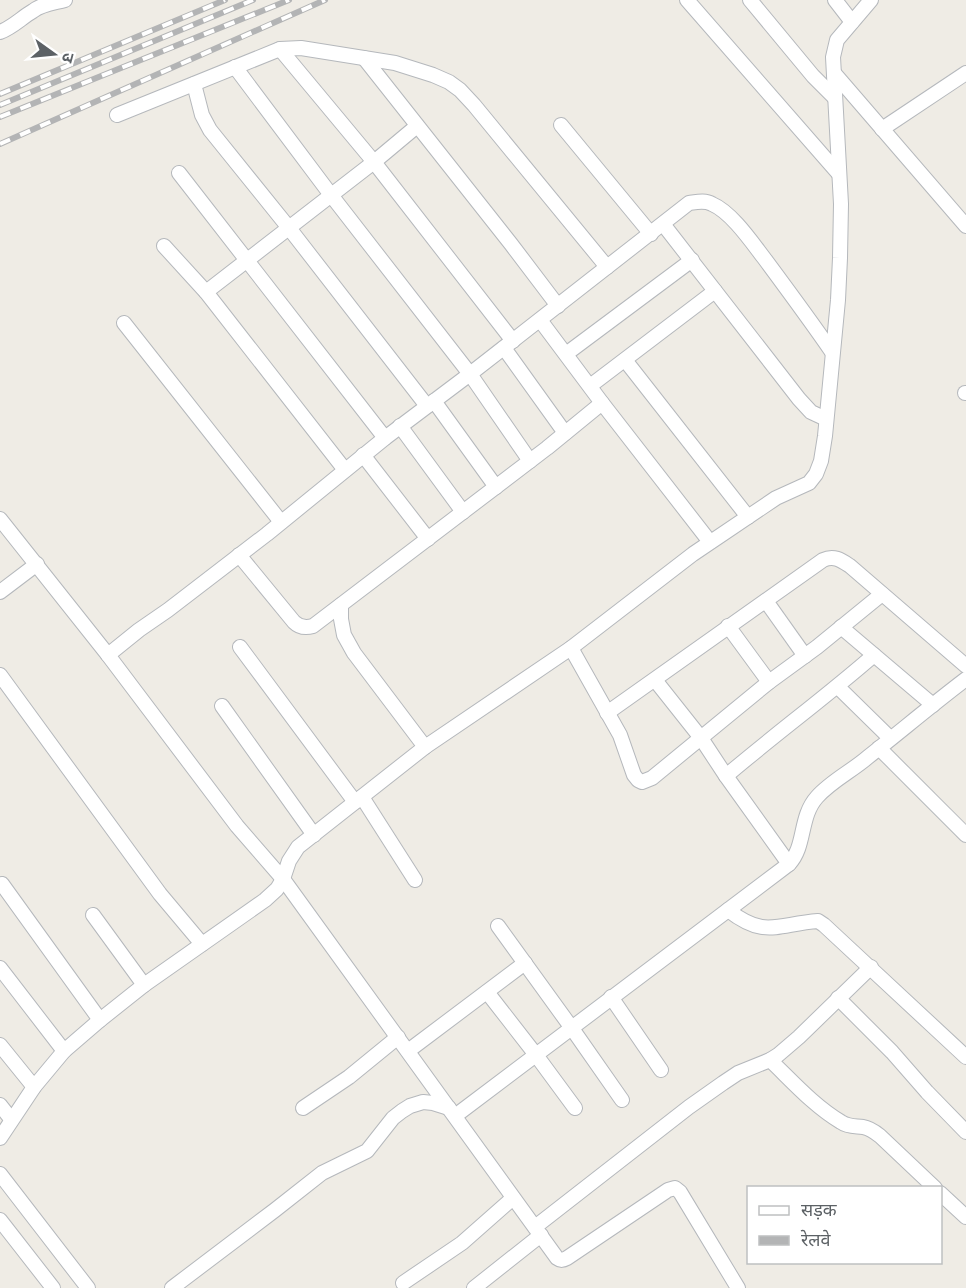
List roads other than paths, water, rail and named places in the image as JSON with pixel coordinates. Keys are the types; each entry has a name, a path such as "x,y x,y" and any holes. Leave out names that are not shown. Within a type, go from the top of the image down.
{"street":[{"path":"0,32 11,28 34,10 64,0"},
{"path":"687,0 839,174"},
{"path":"750,0 813,76 835,98"},
{"path":"835,0 852,22"},
{"path":"0,1138 34,1087 64,1051 144,985 265,900 283,879 289,861 298,848 425,747 571,648 657,580 710,542 776,498 809,483 816,474 821,461 826,419 840,258 839,174 833,57 837,40 871,0"},
{"path":"117,115 280,49 301,48 395,63 450,82 460,90 607,267"},
{"path":"280,49 374,162 509,345 565,433"},
{"path":"364,58 558,306"},
{"path":"236,67 331,195 470,374 530,460"},
{"path":"834,73 965,224"},
{"path":"882,129 966,73"},
{"path":"194,84 202,116 210,130 496,487"},
{"path":"561,125 651,234"},
{"path":"206,292 417,126"},
{"path":"179,173 385,438"},
{"path":"108,655 689,203 710,202 743,231 796,300 832,352"},
{"path":"663,224 799,399 811,412 826,419"},
{"path":"164,246 206,292 345,470"},
{"path":"566,354 692,260"},
{"path":"590,386 715,291"},
{"path":"540,320 710,542"},
{"path":"124,323 281,522"},
{"path":"625,360 748,517"},
{"path":"238,555 297,626 313,626 602,403"},
{"path":"400,426 463,512"},
{"path":"363,455 428,539"},
{"path":"0,519 108,655 237,826 283,879 557,1258 563,1260 668,1190 675,1188 680,1192 738,1288"},
{"path":"607,713 828,558 845,562 966,666"},
{"path":"0,592 37,564"},
{"path":"571,648 625,746 634,775 642,782 652,778 882,594"},
{"path":"766,601 805,656"},
{"path":"341,605 344,635 354,653 425,747"},
{"path":"728,626 770,682"},
{"path":"841,627 933,705"},
{"path":"240,647 359,799 415,880"},
{"path":"726,776 765,742 838,687 874,655"},
{"path":"0,675 160,894 202,944"},
{"path":"452,1112 537,1055 789,864 797,852 810,805 830,785 966,678"},
{"path":"655,680 701,738 789,864"},
{"path":"838,687 890,738"},
{"path":"222,706 314,835"},
{"path":"879,748 966,835"},
{"path":"2,884 100,1020"},
{"path":"728,910 741,920 766,928 818,921 871,967 966,1057"},
{"path":"93,915 144,985"},
{"path":"498,926 622,1100"},
{"path":"408,1051 525,963"},
{"path":"474,1288 538,1231 723,1083 738,1073 770,1060 787,1048 871,967"},
{"path":"0,968 64,1051"},
{"path":"487,992 575,1108"},
{"path":"611,997 661,1070"},
{"path":"838,998 966,1132"},
{"path":"303,1108 354,1074 398,1037"},
{"path":"0,1045 34,1087"},
{"path":"770,1060 838,1121 844,1125 873,1130 933,1186"},
{"path":"172,1288 322,1173 367,1151 393,1118 402,1111 423,1102 433,1103 452,1112"},
{"path":"0,1105 11,1119"},
{"path":"0,1174 88,1288"},
{"path":"942,1195 966,1217"},
{"path":"403,1283 462,1243 513,1198"},
{"path":"0,1220 53,1288"}],"railway":[{"path":"0,94 225,0"},
{"path":"0,105 253,0"},
{"path":"0,117 289,0"},
{"path":"0,144 325,0"}]}
